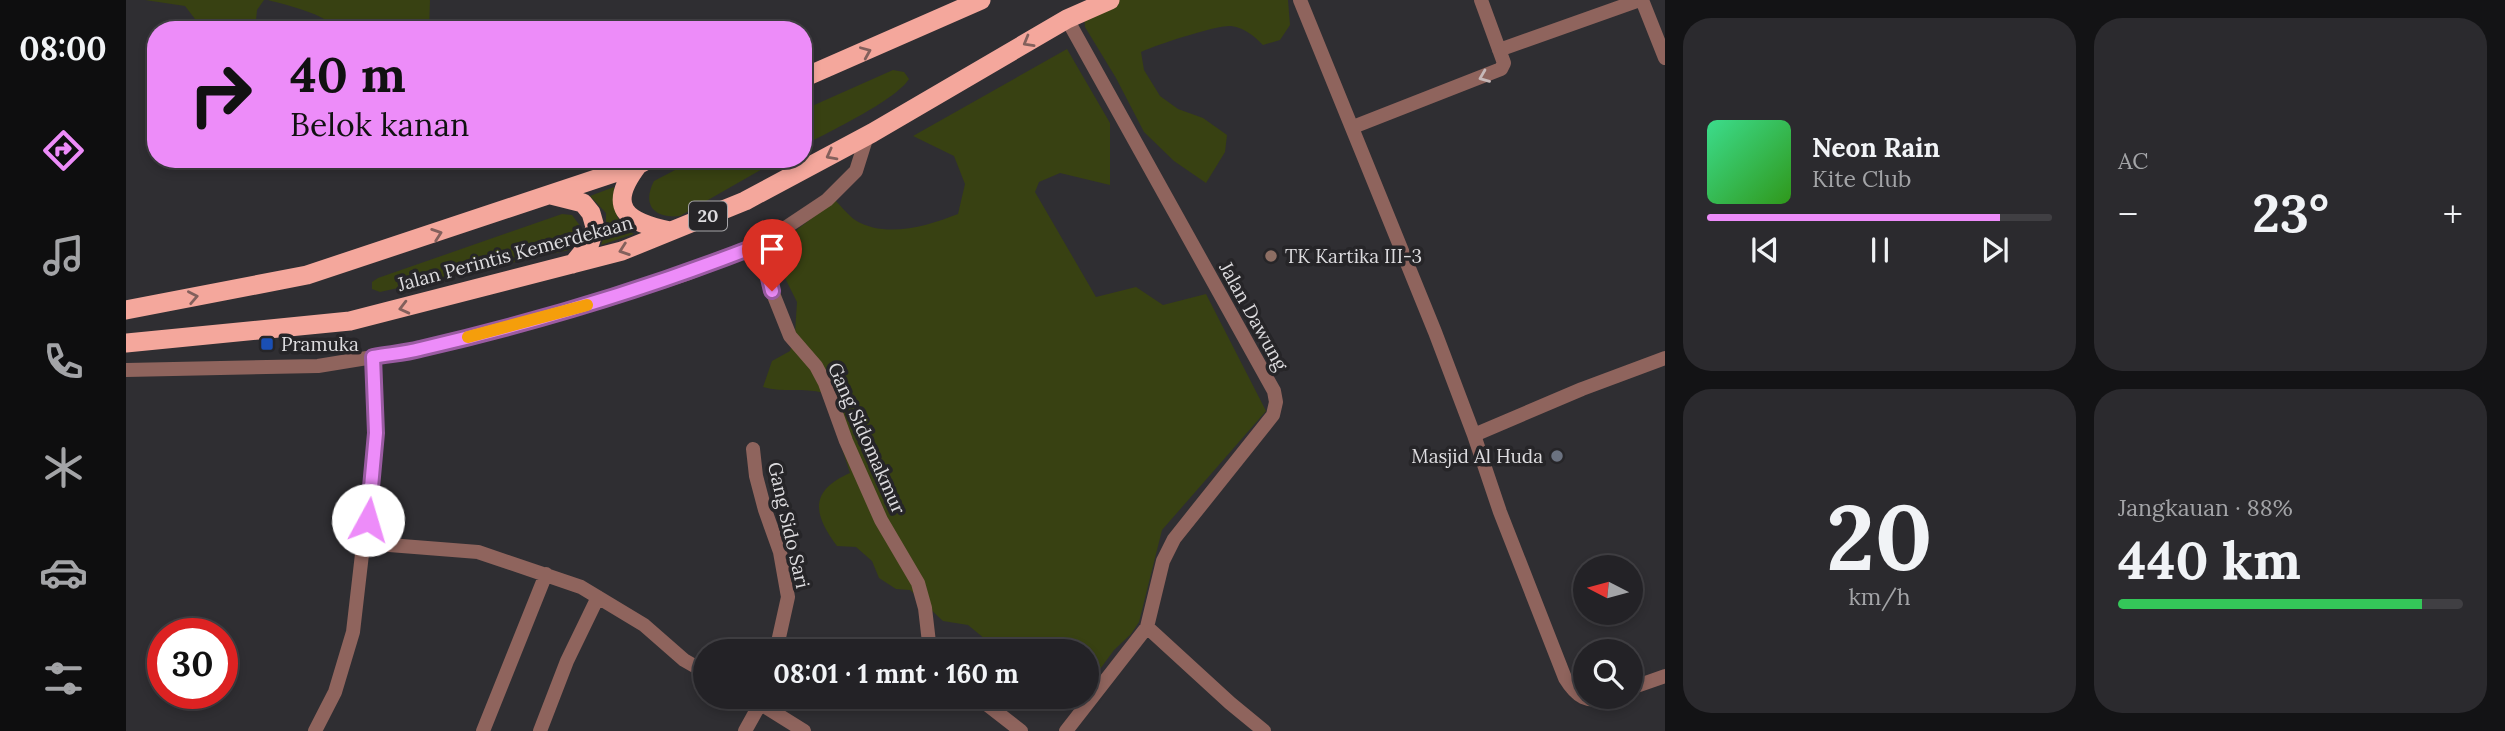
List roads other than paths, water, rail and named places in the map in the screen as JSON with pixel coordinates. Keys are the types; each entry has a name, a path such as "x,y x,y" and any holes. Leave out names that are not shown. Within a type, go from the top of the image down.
{"highway":[{"path":"812,75 981,0"},
{"name":"Jalan Perintis Kemerdekaan","path":"812,165 1067,19 1110,0"},
{"name":"Jalan Perintis Kemerdekaan","path":"126,310 307,275 626,168"},
{"path":"639,168 621,192 621,203 634,219 649,227 670,231"},
{"name":"Jalan Perintis Kemerdekaan","path":"126,343 350,321 573,264 622,251 745,201 807,168"},
{"path":"550,194 583,203 591,213 595,227 590,243 573,264"}],"street":[{"path":"1300,0 1474,435 1500,512 1565,678 1573,690"},
{"path":"1353,127 1501,69 1504,63 1481,0"},
{"path":"1499,50 1641,0 1662,43 1665,58"},
{"name":"Jalan Dawung","path":"1067,19 1274,391 1276,402 1273,415 1174,539 1163,561 1147,627"},
{"path":"126,370 318,366 429,347 600,302 689,273 761,244 827,200 856,171 867,136"},
{"name":"Gang Sidomakmur","path":"761,244 772,291 790,336 816,366 825,383 846,441 881,520 918,583 925,608 929,639"},
{"path":"315,731 335,692 353,632 376,433 373,357"},
{"path":"1474,435 1665,358"},
{"name":"Gang Sido Sari","path":"753,449 759,487 780,552 788,597 779,639"},
{"path":"364,543 478,552 546,574 581,587 644,625 693,665"},
{"path":"483,731 546,574"},
{"path":"540,731 567,661 598,597"},
{"path":"1066,731 1147,627 1264,731"},
{"path":"1643,684 1665,676"},
{"path":"746,731 749,709"},
{"path":"769,709 804,731"},
{"path":"993,709 1021,731"}],"place":[{"name":"TK Kartika III-3","path":"1271,256"},
{"name":"Pramuka","path":"267,344"},
{"name":"Masjid Al Huda","path":"1557,456"}]}
